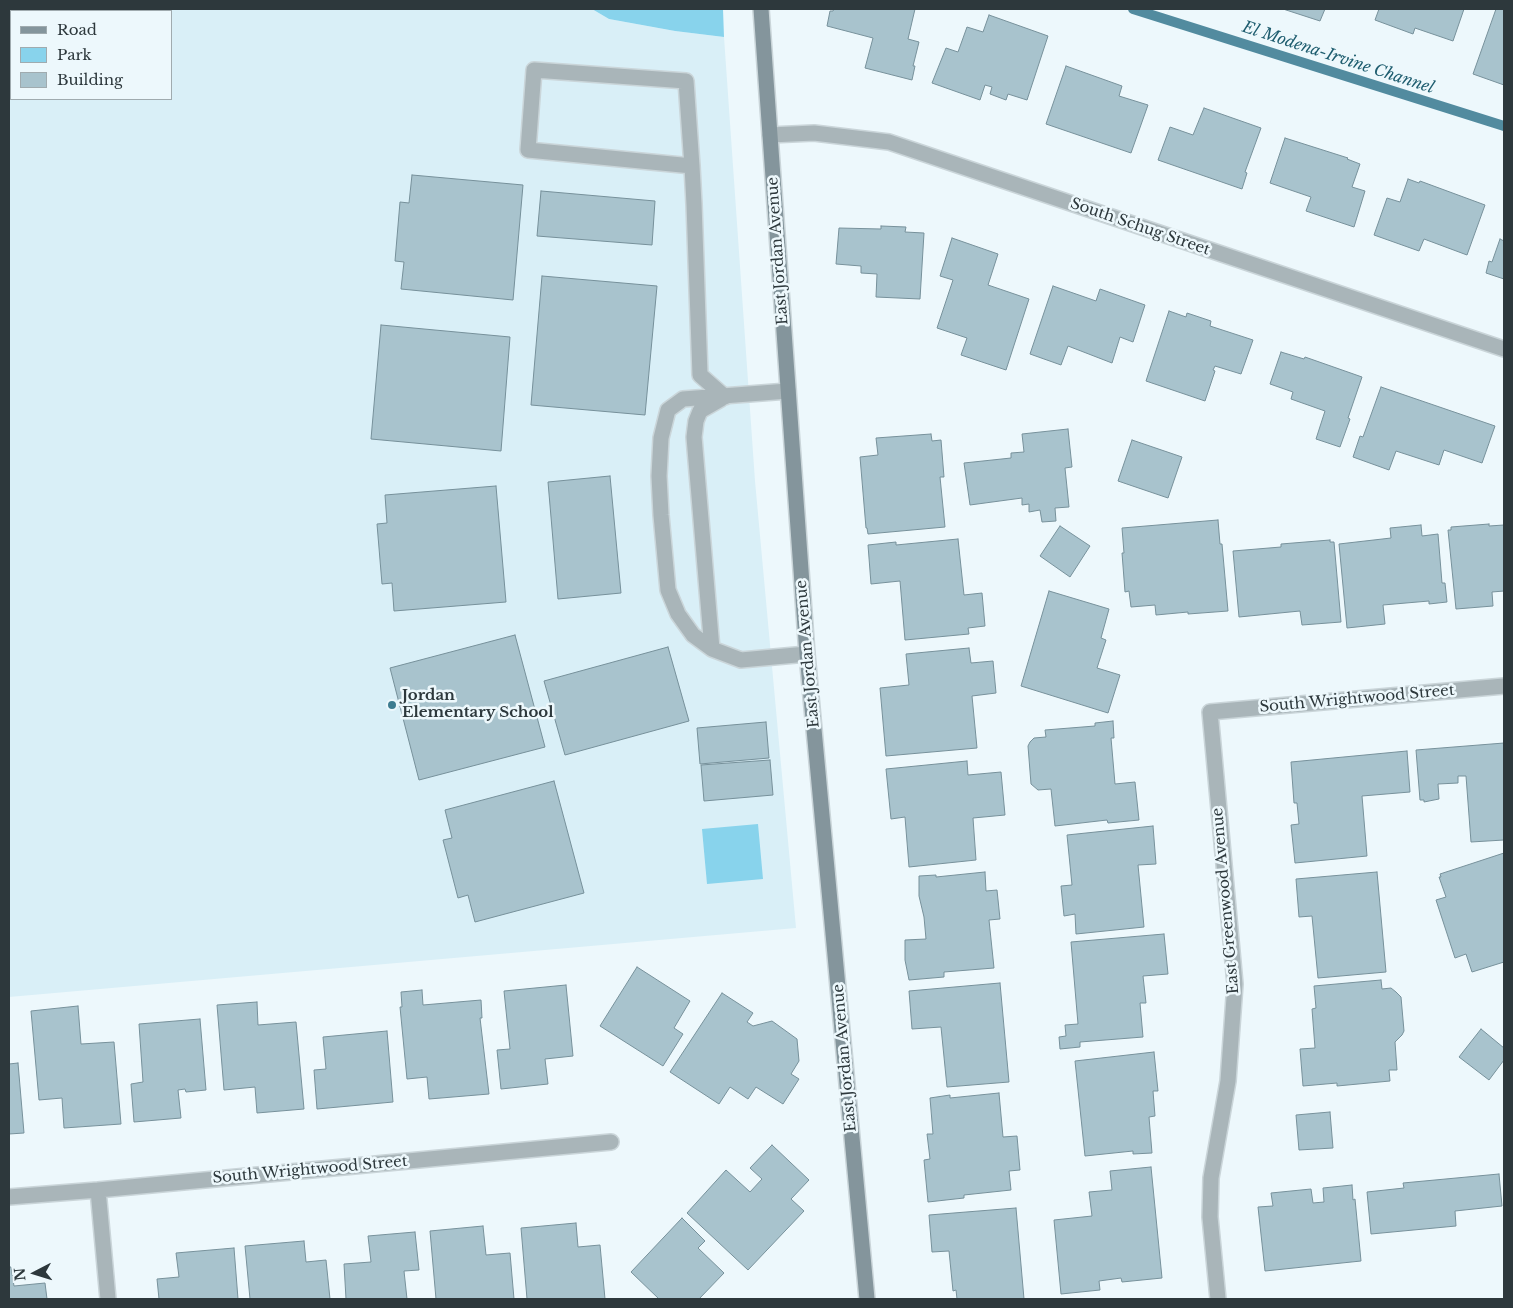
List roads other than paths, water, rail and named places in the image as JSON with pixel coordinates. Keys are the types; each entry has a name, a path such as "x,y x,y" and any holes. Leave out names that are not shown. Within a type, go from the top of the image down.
{"street":[{"name":"East Jordan Avenue","path":"761,9 807,654 867,1299"},
{"path":"692,166 528,150 534,70 686,80 692,166 700,375 725,396"},
{"name":"South Schug Street","path":"770,135 814,133 888,142 1504,349"},
{"path":"788,391 683,399 668,410 661,438 659,476 660,515 668,590 678,614 693,635 712,650 741,660 807,654"},
{"path":"712,650 694,437 696,421 700,411 725,396"},
{"name":"South Wrightwood Street","path":"1210,712 1504,686"},
{"name":"East Greenwood Avenue","path":"1210,712 1235,984 1228,1081 1210,1178 1210,1217 1218,1299"},
{"name":"South Wrightwood Street","path":"9,1197 611,1142"},
{"path":"98,1190 108,1299"}],"waterway":[{"name":"El Modena-Irvine Channel","path":"1133,9 1504,126"}],"place":[{"name":"Jordan Elementary School","path":"392,705"}]}
